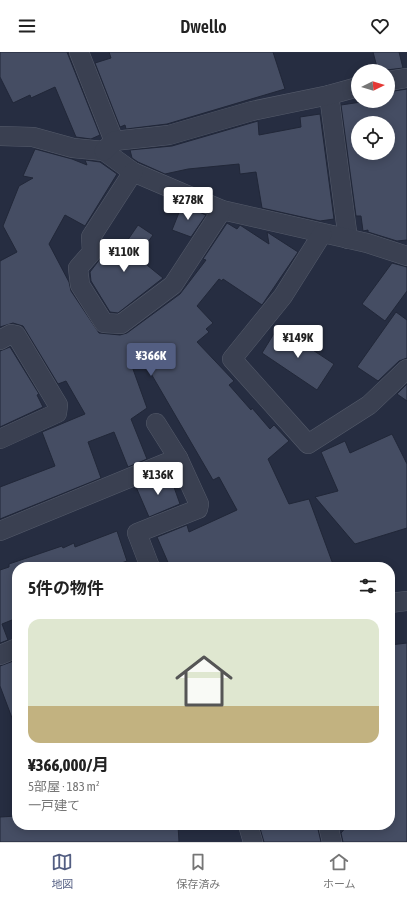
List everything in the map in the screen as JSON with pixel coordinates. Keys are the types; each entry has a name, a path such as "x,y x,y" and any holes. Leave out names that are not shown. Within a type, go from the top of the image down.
{"street":[{"path":"79,52 109,146 133,172 222,210 348,239 407,256"},
{"path":"395,80 407,78"},
{"path":"0,136 33,137 73,148 109,146 168,135 252,111 329,96 351,89"},
{"path":"329,96 348,239"},
{"path":"133,172 91,237 92,252 78,268 80,285 104,322 121,324 173,285 222,210"},
{"path":"322,234 283,296 232,359 308,444 369,405 407,369"},
{"path":"0,340 11,334 16,335 58,405 57,413 0,439"},
{"path":"148,562 137,533 198,509 199,504 178,458 156,423"},
{"path":"0,531 178,458"},
{"path":"395,602 407,601"},
{"path":"0,655 12,650"},
{"path":"249,830 253,842"},
{"path":"329,830 332,842"}],"building":[{"path":"0,52 67,52 100,135 91,139 76,137 55,87 31,98 30,95 13,103 0,77"},
{"path":"109,52 273,52 285,89 167,124 126,129 125,125 120,127 95,63 111,58"},
{"path":"373,52 399,52 403,68 395,69 395,64 376,64"},
{"path":"407,89 407,240 397,241 368,232 368,230 363,231 361,216 356,216 341,105 351,104 351,108 395,108 395,91"},
{"path":"320,114 334,219 320,221 262,208 256,172 240,174 239,164 188,169 165,174 132,158 130,150 172,146 258,121 259,135 301,127 300,117"},
{"path":"35,149 72,159 87,165 85,160 100,162 117,174 85,226 65,215 49,244 69,282 71,291 99,333 120,335 127,333 180,294 206,260 203,259 227,223 237,229 240,225 269,244 267,232 298,252 262,305 223,279 222,281 219,279 197,306 213,323 206,329 209,332 197,342 234,381 229,385 251,410 252,408 270,429 274,425 289,441 268,459 289,504 309,499 332,562 168,562 157,537 187,525 189,532 237,510 219,477 213,480 139,353 129,358 147,408 131,419 147,459 128,467 114,432 88,442 101,478 0,519 0,487 55,466 42,432 85,414 66,381 58,384 23,326 13,323 0,327 0,261 17,252 3,226 19,186 33,178 23,176"},
{"path":"182,205 206,215 191,237 172,230"},
{"path":"138,225 153,235 137,257 163,278 118,313 110,312 91,281 90,272 102,254 115,242 123,247"},
{"path":"392,263 407,267 407,291 385,321 362,304"},
{"path":"396,312 407,320 407,358 399,361 378,381 357,367"},
{"path":"278,327 334,364 317,390 262,353"},
{"path":"10,347 39,394 37,395 43,407 0,427 0,351"},
{"path":"407,384 407,401 397,394"},
{"path":"392,434 407,464 407,528 355,544 315,497 338,491 321,452 345,441 350,453"},
{"path":"170,476 180,504 149,517 136,487 155,479 155,481"},
{"path":"117,531 127,561 15,562 62,546 63,548 74,543 75,547"},
{"path":"12,563 12,620 2,624 8,640 0,643 0,570 9,567 9,564"},
{"path":"407,643 407,842 343,842 341,833 344,830 395,830 395,644"},
{"path":"12,662 12,718 0,686 0,666"},
{"path":"12,816 12,830 178,830 179,842 0,842 0,817"},
{"path":"260,830 318,830 321,842 264,842"}]}
